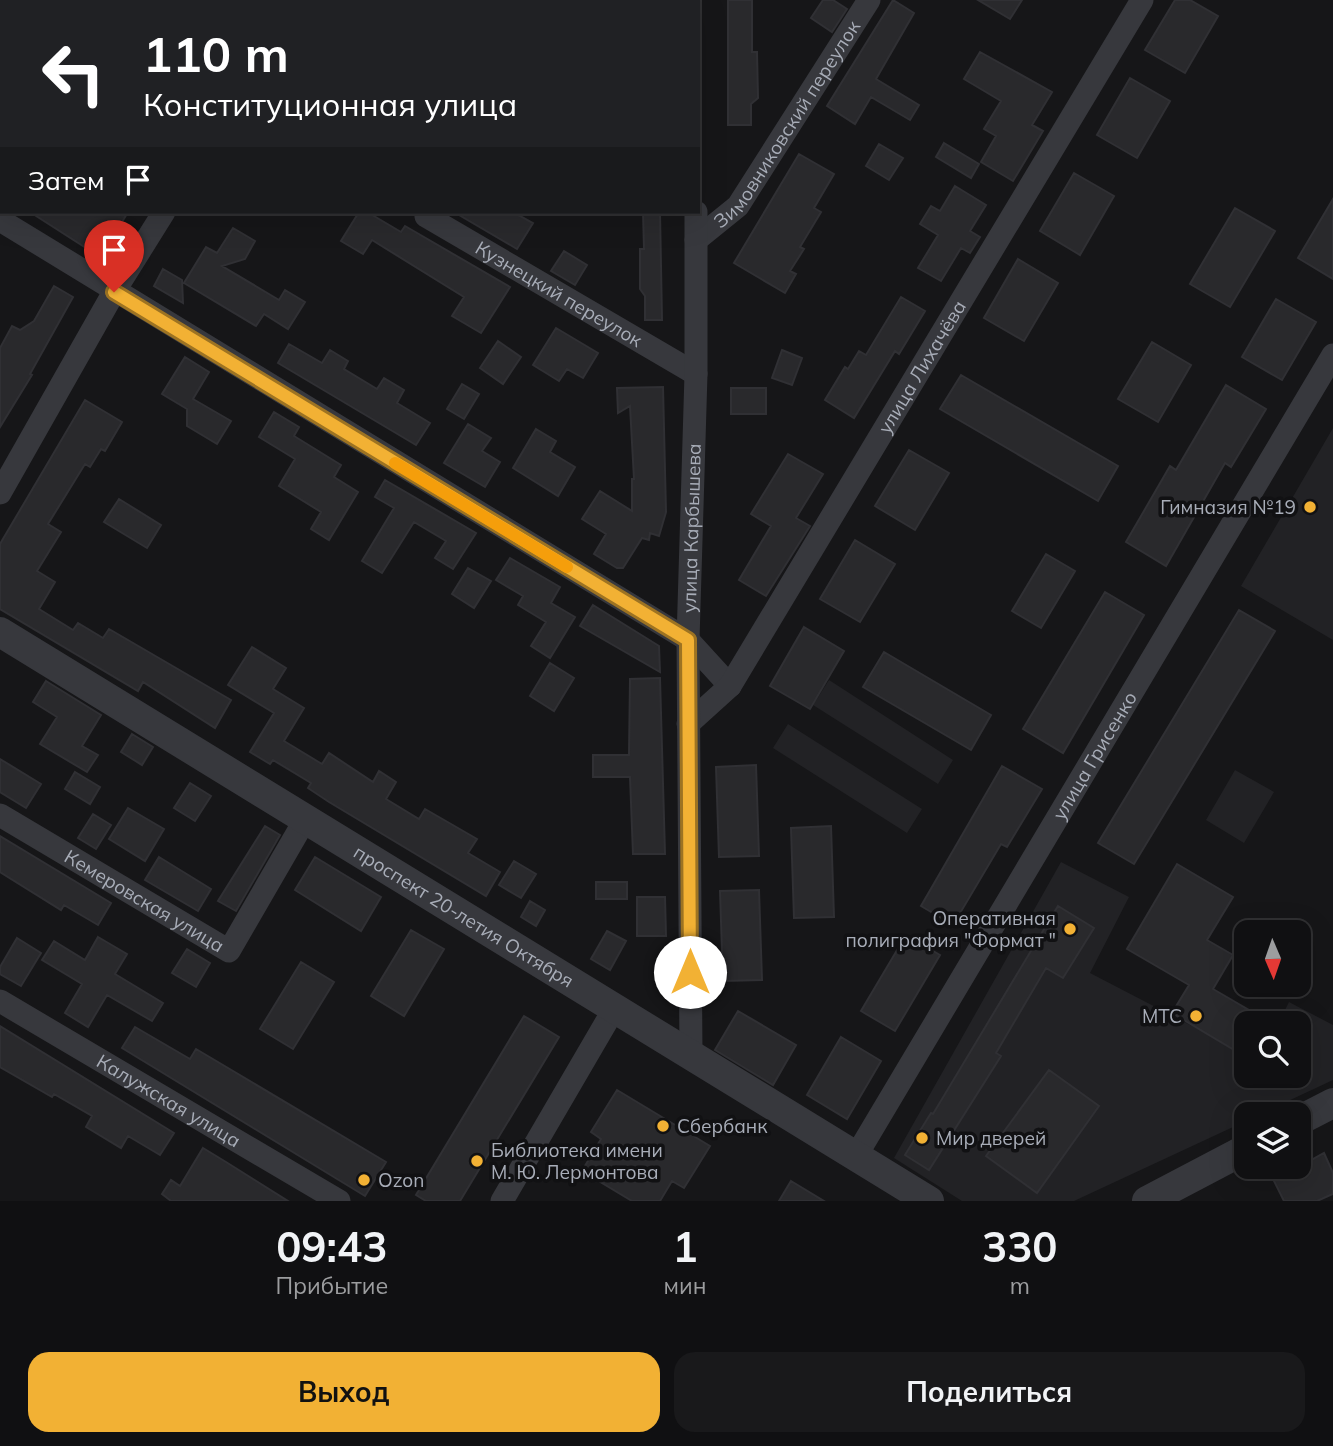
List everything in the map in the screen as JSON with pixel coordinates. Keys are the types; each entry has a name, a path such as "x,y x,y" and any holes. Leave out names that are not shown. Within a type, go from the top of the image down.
{"street":[{"name":"Зимовниковский переулок","path":"696,240 738,206 869,0"},
{"name":"улица Лихачёва","path":"688,724 730,685 1142,0"},
{"path":"0,493 114,292 163,214"},
{"name":"Кузнецкий переулок","path":"428,214 426,216 696,374"},
{"name":"улица Карбышева","path":"691,1055 688,640 696,374 696,214"},
{"path":"0,220 688,640 730,685"},
{"name":"улица Грисенко","path":"856,1156 1333,355"},
{"name":"проспект 20-летия Октября","path":"0,632 929,1201"},
{"name":"Кемеровская улица","path":"0,815 229,951 306,818"},
{"name":"Калужская улица","path":"0,1001 339,1201"},
{"path":"502,1201 614,1009"},
{"path":"1311,1114 1333,1103"},
{"path":"1147,1201 1234,1155"}],"shaded area":[{"name":"Гимназия №19","path":"1333,428 1333,640 1241,586"},
{"path":"829,680 953,760 938,784 813,705"},
{"path":"788,724 922,809 907,833 773,748"},
{"path":"1235,770 1274,792 1244,843 1206,820"},
{"path":"1061,862 1129,897 1090,973 1234,1048 1234,1088 1311,1088 1311,1014 1333,1025 1333,1080 1286,1102 1234,1102 1234,1127 1074,1201 962,1201 894,1158"},
{"path":"1289,1002 1306,1011 1284,1011"}],"building":[{"path":"728,0 752,0 752,52 757,52 758,98 751,104 751,125 728,125"},
{"path":"823,0 833,0 847,9 832,32 811,18"},
{"path":"893,0 914,13 876,79 919,105 910,120 871,97 855,124 827,106"},
{"path":"978,0 1022,0 1010,19"},
{"path":"1175,0 1190,0 1218,16 1185,73 1145,50"},
{"path":"980,52 1052,92 1032,125 1043,131 1013,181 981,162 996,136 984,129 1001,101 964,79"},
{"path":"1130,78 1170,101 1137,158 1097,135"},
{"path":"944,143 979,164 971,178 936,157"},
{"path":"879,144 903,158 889,180 866,166"},
{"path":"799,154 834,174 814,208 821,212 800,247 804,249 790,271 796,274 785,293 734,263"},
{"path":"1074,173 1114,196 1080,255 1040,231"},
{"path":"955,186 986,205 970,231 980,237 970,253 961,248 941,281 918,268 938,235 920,224 931,206 940,211"},
{"path":"1333,199 1333,279 1298,258"},
{"path":"1235,208 1275,231 1230,307 1190,284"},
{"path":"33,214 127,214 101,257 99,252 97,255"},
{"path":"358,214 370,214 401,232 405,226 510,287 481,333 452,316 464,297 372,240 363,254 341,241"},
{"path":"457,214 517,214 533,223 517,249"},
{"path":"643,214 660,214 662,320 645,320 645,296 640,289 640,249 644,249"},
{"path":"233,228 255,241 245,259 222,266 279,300 285,290 305,302 288,329 264,314 256,326 184,283 206,247 217,253"},
{"path":"564,251 587,265 575,285 551,271"},
{"path":"1018,259 1058,283 1024,341 984,318"},
{"path":"163,269 182,280 183,303 154,286"},
{"path":"54,286 73,297 30,374 32,375 0,427 0,348 12,326 20,330 34,321"},
{"path":"901,297 925,311 899,354 895,351 854,418 825,400 845,367 848,369 859,351 866,355"},
{"path":"1276,299 1316,322 1282,380 1242,357"},
{"path":"556,328 598,353 583,378 567,369 559,381 533,365"},
{"path":"498,341 521,357 503,384 480,368"},
{"path":"1152,342 1191,365 1158,422 1118,399"},
{"path":"289,344 322,363 330,350 348,361 344,369 377,389 384,378 404,390 397,403 430,423 416,445 278,363"},
{"path":"782,350 802,358 792,385 772,378"},
{"path":"185,357 209,372 193,399 231,421 217,444 187,426 187,409 162,394"},
{"path":"961,375 1118,466 1098,501 940,409"},
{"path":"462,384 479,394 464,419 447,409"},
{"path":"1226,385 1266,409 1231,467 1225,463 1166,566 1126,542 1170,466 1176,470"},
{"path":"663,387 666,512 659,536 650,533 649,540 642,538 623,568 617,568 594,554 606,534 582,519 600,491 632,511 634,479 630,406 618,413 617,388"},
{"path":"731,388 766,388 766,414 731,414"},
{"path":"85,400 122,422 105,451 101,449 90,467 85,464 48,524 61,532 37,571 55,582 39,609 73,630 78,623 103,638 109,629 231,700 215,728 143,682 138,691 0,609 0,544"},
{"path":"274,412 299,427 294,436 341,465 334,477 358,492 329,540 311,529 321,512 279,486 295,459 259,437"},
{"path":"468,424 491,438 482,451 500,462 485,487 444,463"},
{"path":"536,429 556,441 550,452 575,467 558,496 513,468"},
{"path":"909,450 949,473 915,530 875,506"},
{"path":"788,454 823,474 796,518 810,526 766,596 739,580 771,526 751,514"},
{"path":"385,480 476,533 453,569 435,558 446,541 414,522 382,573 362,561 394,508 375,497"},
{"path":"119,499 161,525 147,548 104,522"},
{"path":"855,540 895,564 860,622 820,599"},
{"path":"1046,554 1075,571 1041,628 1012,611"},
{"path":"510,558 560,587 551,603 575,617 550,658 531,646 546,622 518,605 523,596 496,580"},
{"path":"468,568 491,581 474,608 452,594"},
{"path":"1105,592 1144,615 1063,753 1023,729"},
{"path":"593,605 659,646 660,672 580,626"},
{"path":"1239,610 1275,631 1134,864 1098,843"},
{"path":"804,627 844,651 810,709 770,686"},
{"path":"252,647 286,668 273,689 304,708 284,741 322,764 329,753 373,782 379,771 396,782 386,799 419,819 425,809 477,839 468,853 500,872 486,896 329,802 308,788 311,783 273,760 270,764 250,752 274,713 228,685"},
{"path":"884,652 991,715 971,750 863,687"},
{"path":"550,663 574,678 554,711 530,696"},
{"path":"660,678 665,854 633,854 630,777 593,777 593,755 629,755 630,679"},
{"path":"46,681 101,715 82,746 98,755 87,772 40,744 57,717 33,702"},
{"path":"132,734 153,747 142,765 121,752"},
{"path":"0,759 41,784 26,808 0,792"},
{"path":"756,765 759,856 719,857 716,767"},
{"path":"1002,766 1042,789 1007,847 1001,844 953,925 921,906"},
{"path":"75,772 100,787 90,804 65,789"},
{"path":"190,783 211,796 195,821 174,808"},
{"path":"128,808 164,829 145,861 109,839"},
{"path":"93,814 111,825 96,849 78,838"},
{"path":"265,826 280,835 236,911 218,901"},
{"path":"831,826 834,917 794,918 791,828"},
{"path":"0,836 111,903 98,925 64,905 61,910 0,872"},
{"path":"159,857 211,889 198,911 145,880"},
{"path":"315,857 381,897 361,931 295,890"},
{"path":"514,861 536,874 521,898 499,885"},
{"path":"1177,864 1233,897 1207,940 1233,955 1213,989 1251,1011 1234,1011 1234,1050 1172,1013 1189,985 1127,949"},
{"path":"596,882 627,882 627,899 596,899"},
{"path":"759,890 762,980 723,981 720,891"},
{"path":"637,897 665,897 666,936 637,936"},
{"path":"530,901 545,910 536,926 521,917"},
{"path":"1058,906 1094,928 1063,978 1046,968 996,1053 1001,1056 929,1170 905,1155 931,1113 933,1114"},
{"path":"411,930 444,949 404,1016 371,996"},
{"path":"607,931 626,941 610,970 591,959"},
{"path":"906,935 940,955 895,1031 861,1011"},
{"path":"98,937 127,954 115,974 163,1003 152,1021 107,995 88,1027 65,1013 82,984 42,960 54,941 85,960"},
{"path":"17,938 41,953 21,986 0,974 0,967"},
{"path":"187,949 210,963 196,987 172,973"},
{"path":"301,962 334,982 293,1049 260,1029"},
{"path":"738,1011 796,1045 773,1085 715,1050"},
{"path":"524,1016 559,1037 460,1201 426,1201 416,1195"},
{"path":"0,1026 174,1133 160,1155 128,1136 121,1148 86,1127 92,1116 0,1067"},
{"path":"135,1027 190,1059 196,1049 386,1162 365,1196 122,1048"},
{"path":"841,1037 881,1061 847,1119 807,1095"},
{"path":"1049,1070 1099,1106 1037,1193 986,1156"},
{"path":"617,1090 710,1146 684,1188 672,1181 660,1201 632,1201 582,1171 601,1139 591,1132"},
{"path":"203,1148 288,1201 171,1201 162,1194 171,1180 180,1186"},
{"path":"1324,1153 1333,1173 1333,1194 1317,1201 1284,1201 1274,1181 1311,1179 1311,1160"},
{"path":"791,1181 824,1201 779,1201"}],"slow traffic":[{"path":"395,463 567,567"}],"place":[{"name":"Гимназия №19","path":"1310,507"},
{"name":"Оперативная полиграфия \"Формат \"","path":"1070,929"},
{"name":"МТС","path":"1196,1016"},
{"name":"Сбербанк","path":"663,1126"},
{"name":"Мир дверей","path":"922,1138"},
{"name":"Библиотека имени М. Ю. Лермонтова","path":"477,1161"},
{"name":"Ozon","path":"364,1180"}],"route":[{"path":"114,292 688,640 690,972"}]}
